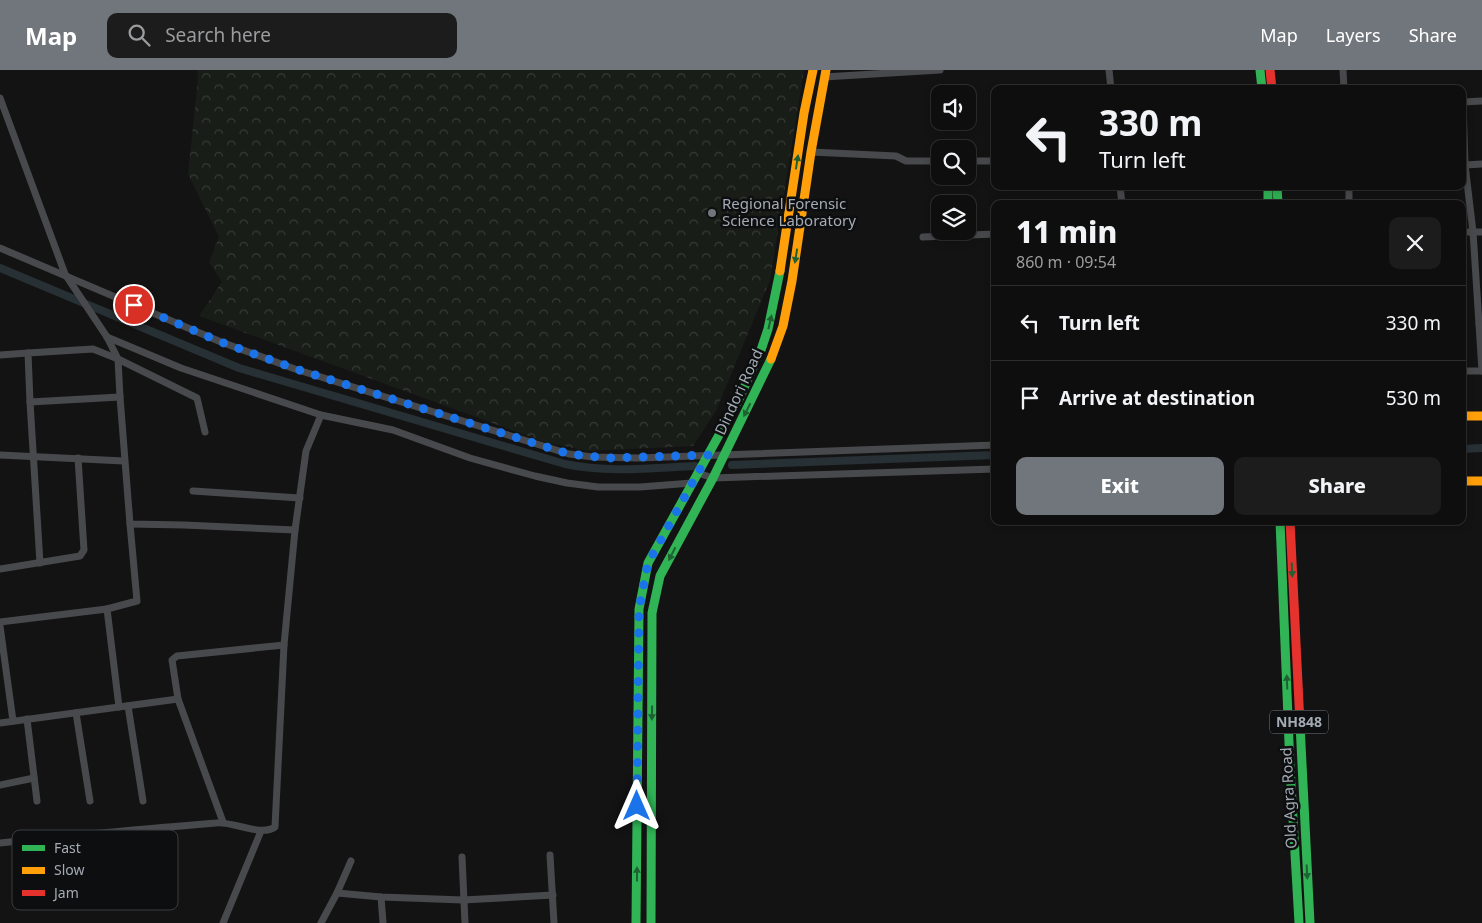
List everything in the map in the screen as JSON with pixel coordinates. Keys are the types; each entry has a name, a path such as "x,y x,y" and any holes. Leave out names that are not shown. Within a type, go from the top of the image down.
{"main road":[{"path":"636,923 639,609 648,563 750,375 768,329 779,278 804,112 813,70"},
{"path":"1260,70 1262,85"},
{"path":"1270,70 1272,85"},
{"name":"Dindori Road","path":"651,923 652,612 660,576 725,455 768,368 783,326 825,74"},
{"path":"1466,416 1482,416"},
{"path":"1466,481 1482,481"},
{"name":"NH848","path":"1280,525 1290,767 1299,923"},
{"name":"Old Agra Road","path":"1290,525 1310,923"}],"street":[{"path":"825,74 940,70"},
{"path":"1109,70 1111,85"},
{"path":"1343,70 1344,85"},
{"path":"0,98 65,274 107,337 118,359 124,461 136,601 107,610 0,622"},
{"path":"1466,102 1482,101"},
{"path":"811,152 896,156 906,161 931,161"},
{"path":"976,161 991,161"},
{"path":"1466,165 1482,164"},
{"path":"1466,180 1473,232 1482,371 1466,371"},
{"path":"1466,232 1482,232"},
{"path":"923,237 991,234"},
{"path":"0,248 239,349 305,372 569,454 629,458 991,445"},
{"path":"107,337 181,368 322,415 393,430 470,458 534,476 598,487 640,487 692,483"},
{"path":"0,355 93,348 197,398 205,432"},
{"path":"28,353 40,563"},
{"path":"30,402 120,397"},
{"path":"138,830 223,822 261,831 271,830 275,827 284,645 295,530 306,451 322,415"},
{"path":"0,455 124,461"},
{"path":"0,569 80,556 84,550 78,458"},
{"path":"698,472 713,478 991,469"},
{"path":"193,491 300,498"},
{"path":"130,524 295,530"},
{"path":"107,610 119,707"},
{"path":"0,626 13,721"},
{"path":"223,822 178,699 171,662 175,657 284,645"},
{"path":"0,723 178,699"},
{"path":"128,706 143,801"},
{"path":"76,713 90,801"},
{"path":"27,719 37,801"},
{"path":"0,785 34,778"},
{"path":"226,922 261,831"},
{"path":"550,855 554,923"},
{"path":"462,857 465,923"},
{"path":"321,923 351,861"},
{"path":"337,893 381,897 463,900 553,895"},
{"path":"381,897 383,923"}],"green space":[{"path":"197,70 804,70 770,280 716,411 693,446 588,451 544,442 199,316 222,282 209,262 219,237 188,174 198,79"}],"waterway":[{"path":"0,268 239,368 565,464 613,469 695,466"},
{"path":"1466,449 1482,448"},
{"path":"732,465 991,455"}],"traffic: fast":[{"path":"1260,70 1262,85"},
{"path":"1268,190 1268,200"},
{"path":"1277,190 1278,200"},
{"path":"636,923 639,609 648,563 739,399 761,350 768,329 780,271"},
{"path":"651,923 652,613 660,576 713,478 771,359"},
{"path":"1280,525 1290,767 1299,923"},
{"path":"1300,724 1310,923"}],"traffic: slow":[{"path":"780,271 804,113 813,70"},
{"path":"771,359 783,326 792,281 811,152 826,70"},
{"path":"1466,416 1482,416"},
{"path":"1466,481 1482,481"}],"traffic: jam":[{"path":"1270,70 1272,85"},
{"path":"1290,525 1300,724"}],"place":[{"name":"Regional Forensic Science Laboratory","path":"712,213"}],"route":[{"path":"134,305 221,342 296,369 569,454 608,458 708,455 648,563 639,609 637,806"}]}
